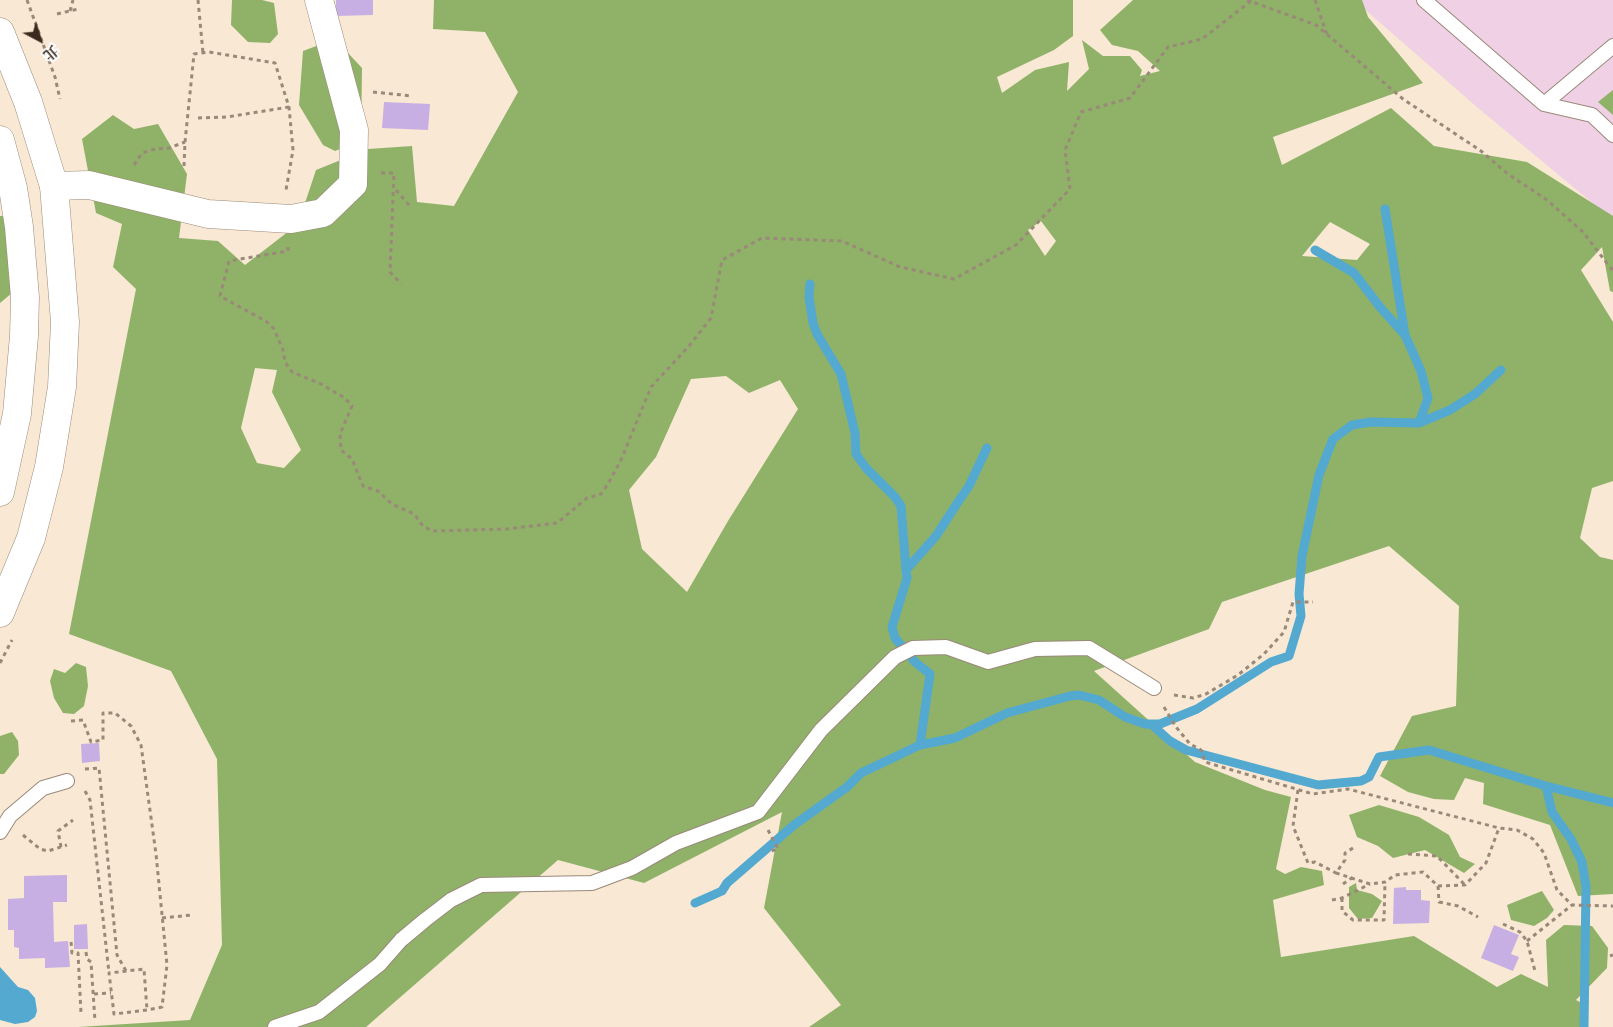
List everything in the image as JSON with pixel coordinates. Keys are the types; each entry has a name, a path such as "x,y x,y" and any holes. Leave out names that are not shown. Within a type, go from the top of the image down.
{"main road":[{"path":"54,186 89,184 208,214 291,219 324,213 353,184 354,130 319,0"},
{"path":"0,32 28,102 54,186 65,322 62,386 49,466 30,538 0,613"},
{"path":"0,492 17,414 23,355 25,297 20,227 1,150"}],"lane":[{"path":"1424,0 1544,104 1592,115 1613,134"},
{"path":"1544,104 1613,46"},
{"path":"275,1027 320,1012 380,964 401,940 425,920 451,900 481,885 592,883 632,868 676,843 758,812 821,730 896,657 913,648 946,648 988,662 1035,649 1088,648 1159,691"},
{"path":"4,819 43,788 67,781"}],"path":[{"path":"70,11 73,0"},
{"path":"198,0 204,53"},
{"path":"1315,0 1327,35"},
{"path":"287,243 288,251 229,261 220,296 267,322 274,329 283,350 285,362 292,372 321,384 345,398 352,406 340,434 341,450 352,459 363,486 378,491 392,504 414,514 423,526 432,532 507,529 557,523 586,498 601,494 621,460 651,387 689,346 711,318 722,260 762,238 842,242 900,266 954,279 1016,245 1070,189 1065,150 1081,112 1130,98 1168,47 1202,40 1249,1 1316,25 1403,98 1481,151 1508,174 1548,200 1583,232 1613,272"},
{"path":"58,14 78,9"},
{"path":"184,166 184,142 194,54 208,52 275,63 289,108 293,150 284,197"},
{"path":"342,90 412,96"},
{"path":"198,118 227,117 289,108"},
{"path":"132,168 142,153 155,149 169,148 184,142"},
{"path":"353,171 394,173 395,189 390,272 401,284"},
{"path":"395,189 409,205"},
{"path":"1159,691 1193,698 1206,694 1238,675 1264,654 1284,632 1293,602 1313,602"},
{"path":"1166,710 1176,727 1190,744 1201,750 1205,762 1313,794 1348,789 1499,828 1516,830 1533,839 1544,853 1557,890 1572,905"},
{"path":"71,721 83,720 91,742 104,740 104,714 114,713 131,726 141,745 156,854 167,965 162,1007 114,1014 90,800 87,792 80,790"},
{"path":"78,769 99,768 117,955 126,971"},
{"path":"1298,790 1292,826 1308,863 1315,862 1336,873 1370,884"},
{"path":"4,819 40,849 48,852 67,845"},
{"path":"62,847 58,831 73,820"},
{"path":"1438,886 1465,884 1486,863 1499,828"},
{"path":"771,836 778,849 771,851"},
{"path":"1336,873 1345,860 1345,853 1353,848"},
{"path":"1408,854 1437,856 1465,884"},
{"path":"1332,900 1342,898 1370,884 1385,882 1395,875 1423,872 1438,886 1439,902 1458,906 1478,917"},
{"path":"1343,884 1353,877"},
{"path":"1342,898 1342,911 1352,920 1384,920 1385,882"},
{"path":"1527,941 1572,905 1613,906"},
{"path":"162,918 192,915"},
{"path":"1503,924 1520,932 1527,941 1535,971"},
{"path":"71,942 72,953 78,953 81,1013"},
{"path":"86,952 87,959 90,962 95,1021"},
{"path":"109,973 144,969 147,1010"},
{"path":"94,994 111,993"}],"shaded area":[{"path":"1354,0 1613,0 1613,220 1478,108"}],"green space":[{"path":"232,0 262,0 274,3 278,34 270,43 248,42 231,25"},
{"path":"434,0 1073,0 1073,36 1054,50 997,77 1002,93 1035,70 1069,62 1067,91 1089,69 1082,40 1103,56 1130,56 1142,70 1140,76 1160,71 1138,51 1112,45 1100,30 1133,0 1362,0 1368,17 1423,83 1273,137 1282,165 1391,108 1434,146 1527,162 1613,216 1613,292 1610,291 1602,247 1581,270 1613,322 1613,481 1592,488 1580,538 1600,557 1613,560 1613,894 1578,896 1550,825 1483,804 1484,783 1465,778 1454,800 1434,799 1408,792 1380,776 1412,716 1456,706 1459,606 1389,546 1222,602 1209,629 1094,671 1195,762 1265,790 1291,797 1276,869 1285,874 1301,867 1322,871 1324,885 1273,900 1281,957 1414,936 1497,987 1521,974 1548,987 1546,940 1564,925 1592,926 1608,948 1607,968 1576,1000 1580,1002 1583,1027 809,1027 841,1005 764,908 782,812 644,883 558,860 366,1027 78,1027 190,1020 222,945 217,759 171,671 69,634 136,289 113,267 122,224 96,213 82,139 113,115 134,129 158,124 187,174 179,238 218,241 245,265 298,224 316,170 368,149 412,146 417,202 454,206 518,92 485,32 433,29","holes":["1041,221 1056,241 1045,256 1028,230","1330,222 1370,244 1357,260 1302,256","255,368 277,370 272,392 301,450 284,468 257,463 241,428","726,376 749,393 780,380 798,409 728,521 687,592 642,549 629,490 656,457 691,379"]},
{"path":"335,39 362,68 361,141 335,151 323,145 299,105 303,51"},
{"path":"1613,90 1613,115 1598,102"},
{"path":"0,216 7,216 14,247 8,261 18,270 18,288 0,303"},
{"path":"76,663 86,667 88,686 84,706 74,714 63,713 54,698 50,681 54,669 65,673"},
{"path":"12,732 18,741 19,755 4,774 0,774 0,736"},
{"path":"1379,805 1419,817 1449,835 1460,857 1475,864 1464,873 1425,850 1393,858 1378,846 1357,837 1349,815"},
{"path":"1356,883 1357,890 1372,894 1382,901 1372,918 1358,919 1349,908 1349,887"},
{"path":"1542,891 1554,910 1547,918 1534,926 1511,920 1507,905"}],"water":[{"path":"0,967 18,987 28,990 35,998 37,1011 35,1017 28,1022 15,1024 0,1020"}],"building":[{"path":"336,0 373,0 373,15 336,16"},
{"path":"384,102 430,104 428,130 382,128"},
{"path":"99,743 100,761 82,763 81,744"},
{"path":"67,875 67,902 53,902 54,942 68,941 70,967 45,968 45,958 19,959 19,948 14,947 14,930 8,930 8,899 24,898 24,876"},
{"path":"1406,887 1406,890 1421,890 1421,900 1430,901 1429,923 1393,924 1394,888"},
{"path":"87,924 88,949 74,949 74,925"},
{"path":"1494,925 1519,935 1511,954 1519,957 1513,971 1481,958"}],"waterway":[{"path":"1385,209 1405,335 1421,371 1428,398 1419,423"},
{"path":"1315,250 1354,273 1404,334"},
{"path":"810,284 809,297 813,323 817,334 841,374 855,433 856,454 866,468 895,497 901,506 906,570"},
{"path":"695,903 722,891 727,883 794,825 847,787 861,773 920,745 955,738 1007,713 1079,695 1099,700 1125,717 1145,724 1160,724 1197,709 1271,662 1289,656 1301,616 1299,594 1302,556 1319,475 1333,439 1352,425 1371,422 1419,423 1450,410 1475,394 1501,370"},
{"path":"920,745 930,674 915,662 895,638 892,627 907,578 906,570 936,536 969,486 987,448"},
{"path":"1151,724 1170,741 1186,750 1318,785 1361,781 1369,777 1379,757 1429,750 1546,786 1613,803"},
{"path":"1546,786 1552,812 1571,839 1582,862 1586,887 1584,1027"}]}
